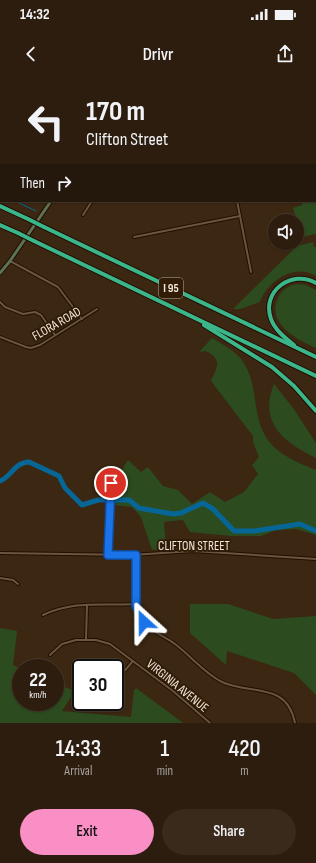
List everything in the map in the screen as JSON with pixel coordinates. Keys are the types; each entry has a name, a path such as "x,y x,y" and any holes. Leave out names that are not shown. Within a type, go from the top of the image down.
{"highway":[{"name":"I 95","path":"0,206 316,357"},
{"name":"I 95","path":"0,225 316,376"},
{"path":"299,349 281,334 274,325 270,316 270,302 276,289 288,280 302,278 316,283"},
{"path":"196,318 272,367 294,386 316,411"}],"main road":[{"path":"0,273 10,261 50,202"}],"street":[{"path":"83,215 91,202"},
{"path":"237,202 251,272"},
{"path":"134,237 240,216"},
{"path":"10,261 58,287 82,318"},
{"path":"0,302 5,307 23,314 35,312 41,315 55,335"},
{"name":"FLORA ROAD","path":"0,337 31,348 40,345 97,309"},
{"path":"108,555 111,483"},
{"name":"CLIFTON STREET","path":"0,553 136,555 193,551 316,559"},
{"path":"136,555 136,604 139,615 151,629 175,644 209,674 230,685 266,690 274,693 288,706 296,723"},
{"path":"0,578 13,580 18,584"},
{"path":"43,615 62,607 87,604 136,604"},
{"path":"86,640 87,604"},
{"name":"VIRGINIA AVENUE","path":"50,655 62,644 86,640 110,644 173,691 210,723"},
{"path":"124,672 133,661"}],"green space":[{"path":"302,202 316,202 316,234 304,237 304,214 295,214 293,208 302,205"},
{"path":"314,242 313,246 316,247 316,276 299,272 283,276 269,287 260,302 240,309 233,309 293,250 304,250 304,244"},
{"path":"297,284 306,285 316,290 316,348 292,335 280,323 276,315 275,307 281,292 286,288"},
{"path":"212,338 228,347 235,353 247,369 254,392 261,426 266,437 274,447 289,458 316,470 316,535 296,529 276,530 261,536 231,536 190,532 183,520 164,522 166,548 152,550 141,517 132,507 114,505 118,481 128,460 141,472 148,467 163,486 178,490 192,504 210,492 225,502 244,492 258,474 252,465 259,457 253,442 253,436 211,381 217,368 217,361 206,351 199,352"},
{"path":"274,384 293,408 316,443 316,458 304,452 284,438 277,430 269,409 270,397"},
{"path":"190,604 228,604 273,619 316,616 316,695 294,673 227,651 226,665 190,633"},
{"path":"0,628 17,631 14,659 12,659 12,711 62,711 131,717 134,690 136,688 183,723 0,723"},
{"path":"64,687 72,690 72,696 64,708"}],"waterway":[{"path":"17,202 36,211"},
{"path":"0,481 20,464 29,462 59,476 65,488 82,505 98,500 129,500 139,508 173,514 181,513 203,503 213,509 234,531 254,531 300,524 316,531"}],"route":[{"path":"111,483 108,555 136,555 136,606 139,615 144,622"}]}
